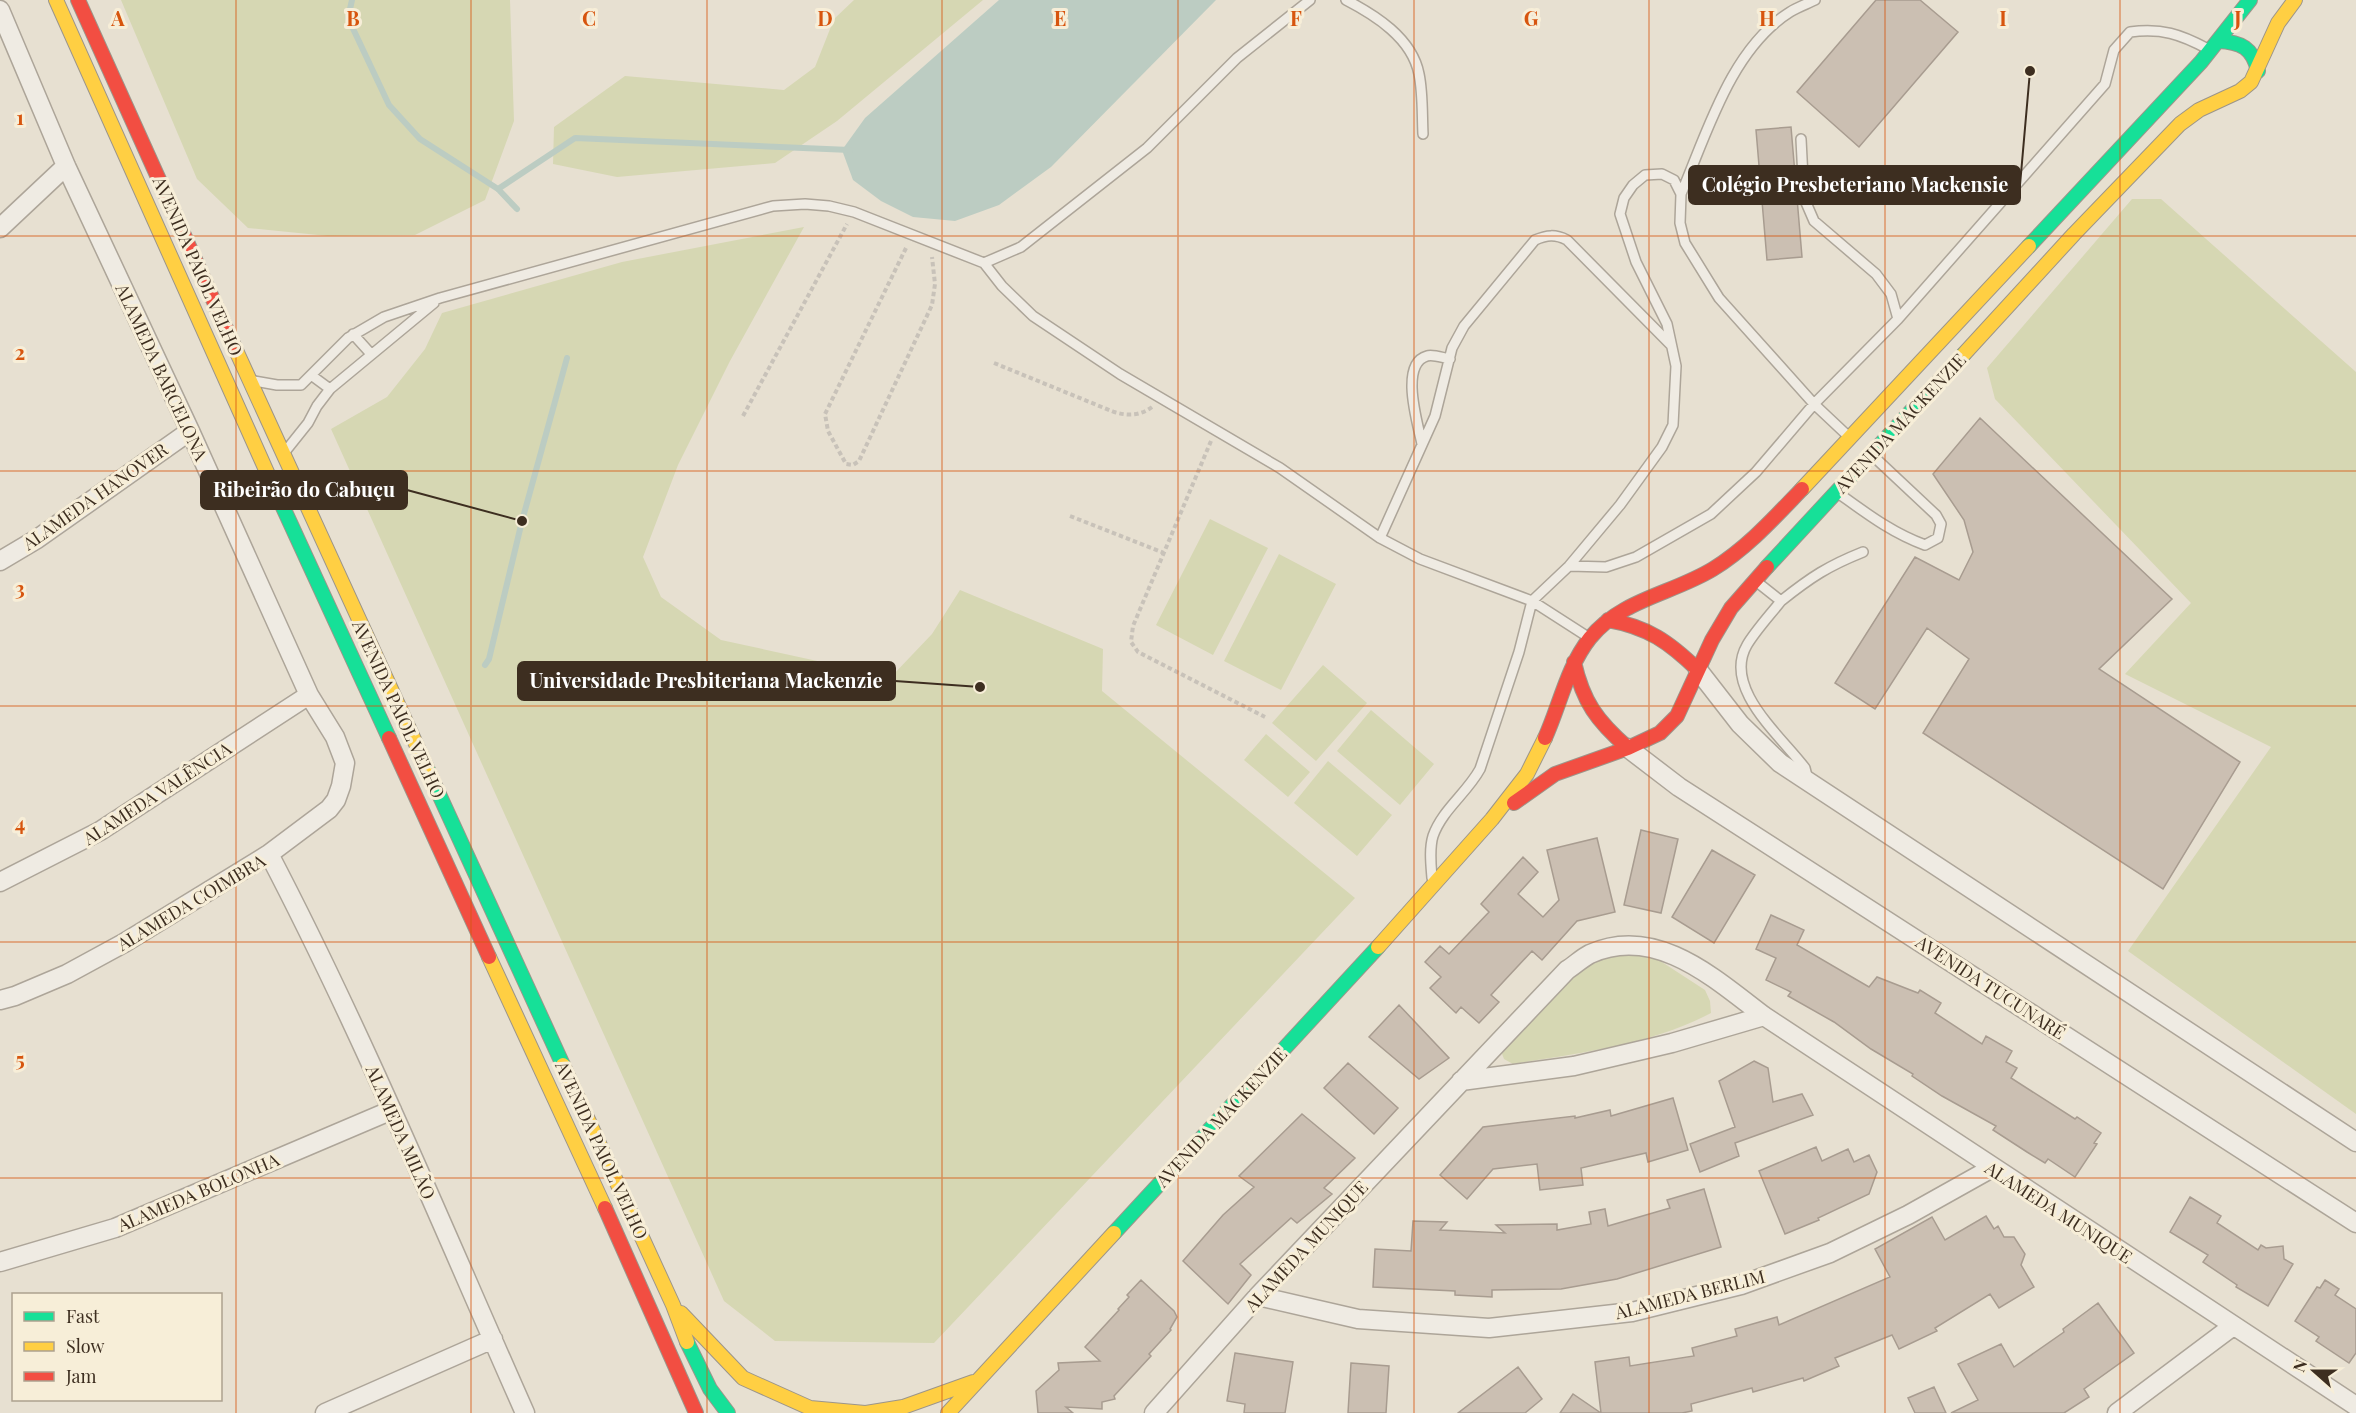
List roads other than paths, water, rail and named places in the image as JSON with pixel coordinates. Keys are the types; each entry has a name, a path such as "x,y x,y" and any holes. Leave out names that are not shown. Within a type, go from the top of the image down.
{"main road":[{"name":"AVENIDA PAIOL VELHO","path":"56,0 262,463 619,1239 696,1413"},
{"name":"AVENIDA PAIOL VELHO","path":"78,0 283,455 673,1305 687,1342 716,1399 728,1413"},
{"name":"AVENIDA MACKENZIE","path":"948,1413 1492,819 1527,774 1546,736 1574,662 1590,638 1608,620 1629,606 1708,571 1739,551 1773,520 2200,62 2250,0"},
{"name":"AVENIDA MACKENZIE","path":"1492,819 1555,774 1660,734 1677,716 1712,640 1731,608 1755,580 2074,234 2180,124 2199,110 2233,94 2251,82 2258,72 2278,23 2295,0"},
{"path":"2214,45 2236,42 2247,47 2256,57 2258,72"},
{"path":"2200,62 2202,71 2211,83 2220,90 2233,94"},
{"path":"1608,620 1631,623 1658,635 1698,670"},
{"path":"1574,662 1580,690 1589,709 1602,725 1628,748"},
{"path":"673,1305 743,1378 810,1407 866,1413 903,1407 976,1380"}],"street":[{"name":"ALAMEDA BARCELONA","path":"0,10 66,166 190,430 309,695 335,737 345,763"},
{"path":"0,228 66,166"},
{"name":"ALAMEDA HANOVER","path":"0,561 37,539 190,430"},
{"path":"1698,670 1740,724 1780,764 2356,1142"},
{"name":"ALAMEDA VALÊNCIA","path":"0,882 65,851 100,831 309,695"},
{"name":"AVENIDA TUCUNARÉ","path":"1628,748 1679,787 2356,1223"},
{"name":"ALAMEDA COIMBRA","path":"0,1000 67,974 124,943 269,854 329,810 341,786 345,763"},
{"name":"ALAMEDA MILÃO","path":"269,854 310,932 392,1110 525,1413"},
{"name":"ALAMEDA MUNIQUE","path":"1154,1413 1258,1296 1567,970 1590,955 1626,945 1650,946 1676,955 1721,983 1764,1016 1992,1168 2356,1406"},
{"path":"1461,1081 1574,1066 1672,1043 1764,1016"},
{"name":"ALAMEDA BOLONHA","path":"0,1263 115,1228 392,1110"},
{"name":"ALAMEDA BERLIM","path":"1258,1296 1358,1319 1478,1328 1632,1312 1741,1285 1830,1253 1908,1215 1992,1168"},
{"path":"2117,1413 2233,1326"},
{"path":"325,1413 494,1339"}],"lane":[{"path":"984,262 1021,247 1138,155 1237,58 1310,0"},
{"path":"1346,0 1369,12 1405,43 1419,72 1423,134"},
{"path":"1815,0 1790,12 1762,36 1742,59 1712,121 1681,194 1680,222 1685,243 1719,298 1814,404 1850,438"},
{"path":"1569,566 1606,567 1636,557 1711,514 1756,472 1814,404 1898,319 2105,84 2114,50 2130,32 2155,30 2214,45"},
{"path":"1801,139 1803,198 1814,221 1876,274 1891,294 1898,319"},
{"path":"1432,886 1430,859 1433,837 1442,818 1472,784 1479,769 1519,652 1532,601 1569,566 1620,505 1655,457 1673,425 1676,366 1667,324 1636,262 1620,214 1624,198 1634,184 1645,176 1662,174 1674,180 1681,194"},
{"path":"249,380 297,386 353,334 384,317 440,298 773,206 805,204 829,206 854,212 984,262 1002,286 1033,316 1120,374 1280,468 1380,537 1420,559 1532,601 1590,638"},
{"path":"1380,537 1434,416 1452,348 1464,326 1535,240 1546,235 1558,235 1567,240 1671,345"},
{"path":"283,455 308,423 330,389 440,298"},
{"path":"353,334 371,354"},
{"path":"1422,444 1411,386 1413,370 1418,360 1428,355 1450,359"},
{"path":"311,375 330,389"},
{"path":"1836,492 1906,538 1925,545 1938,538 1941,524 1936,515 1871,454"},
{"path":"1808,783 1805,768 1749,700 1741,674 1746,647 1781,601 1815,574 1863,552"},
{"path":"1755,580 1781,601"}],"waterway":[{"path":"352,0 348,18 389,105 420,139 498,189 517,209"},
{"path":"498,189 575,138 850,150"},
{"path":"485,665 489,659 522,521 567,358"}],"place":[{"name":"Colégio Presbeteriano Mackensie","path":"2030,71"},
{"name":"Ribeirão do Cabuçu","path":"522,521"},
{"name":"Universidade Presbiteriana Mackenzie","path":"980,687"}]}
